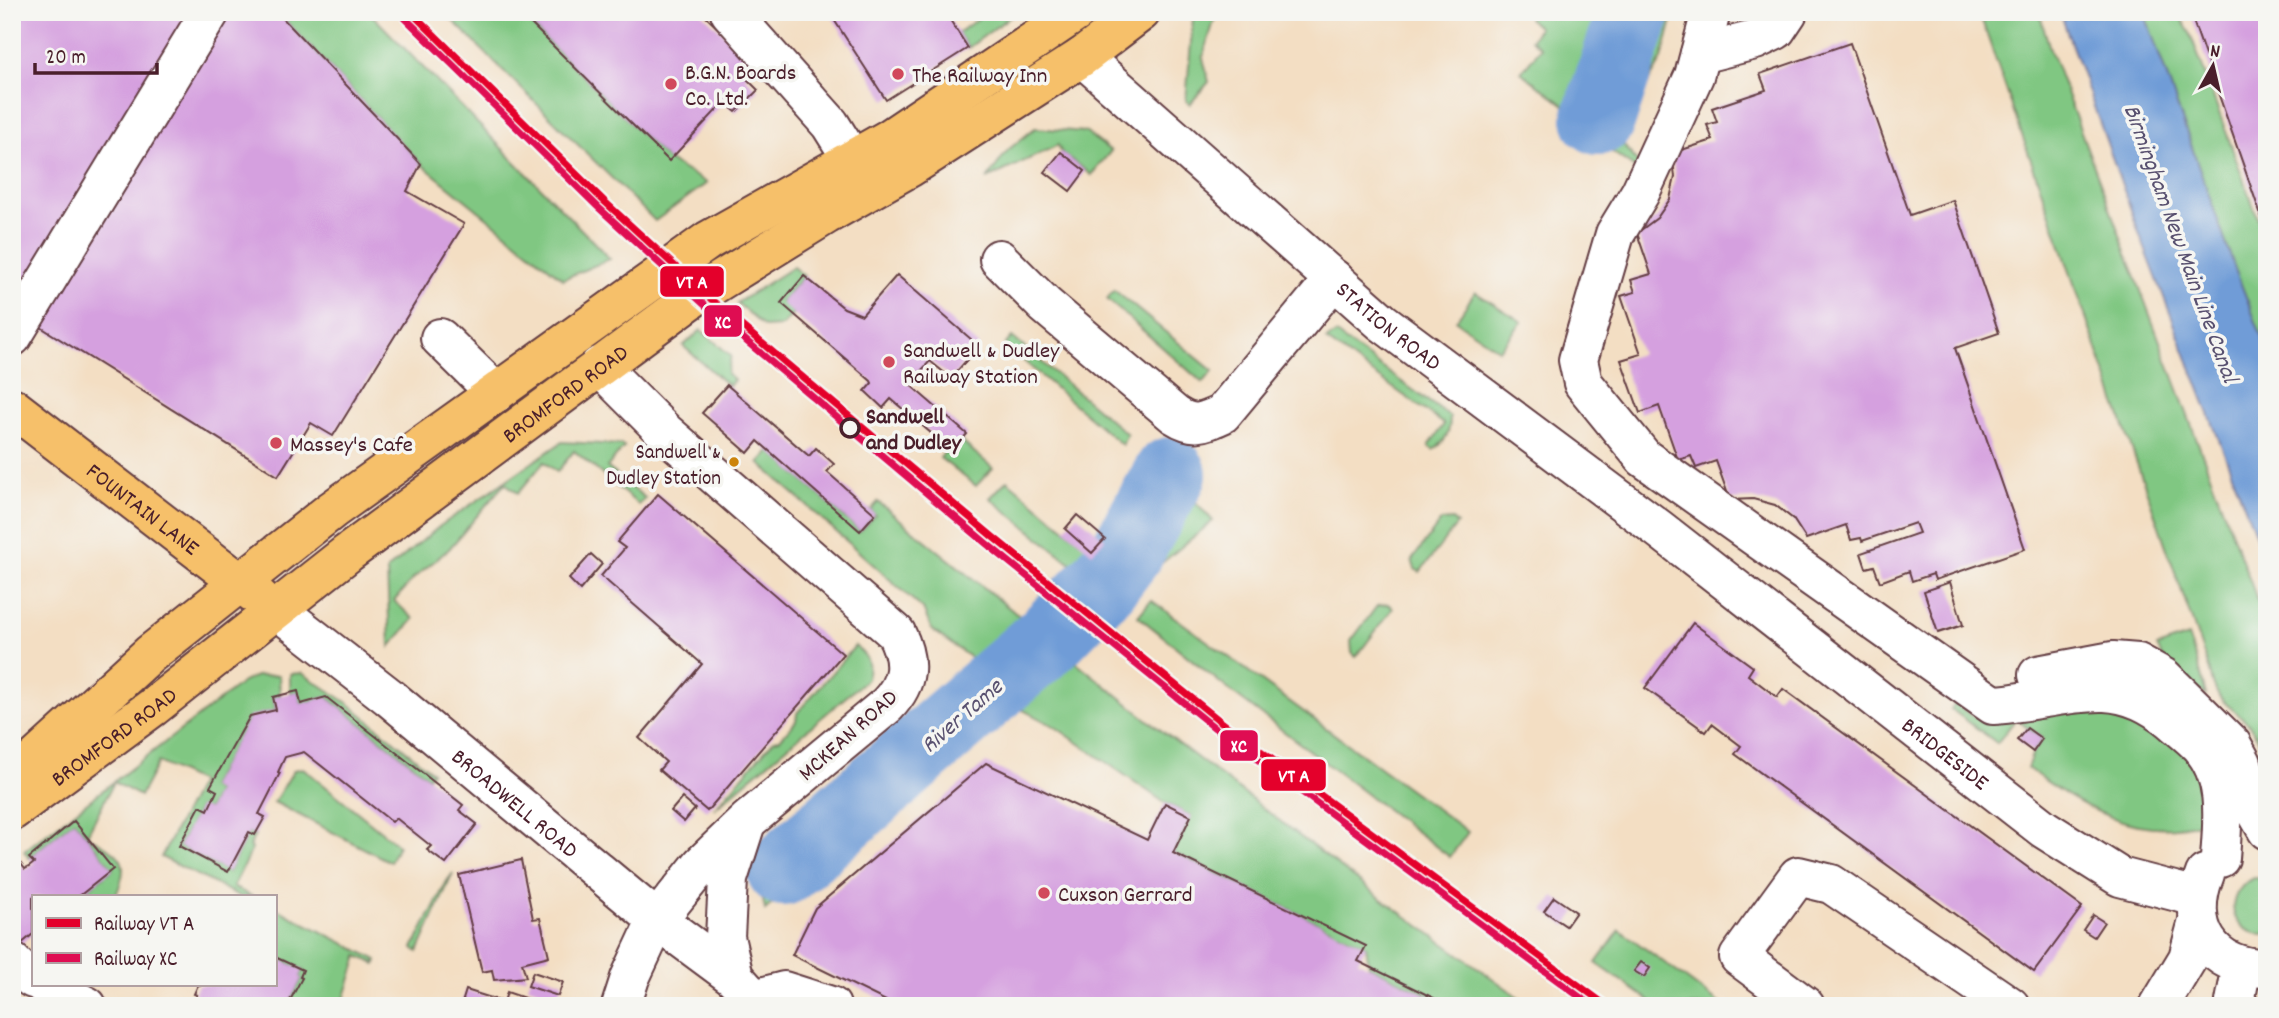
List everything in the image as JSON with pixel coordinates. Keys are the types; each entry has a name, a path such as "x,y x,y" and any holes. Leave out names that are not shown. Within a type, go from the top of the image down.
{"main road":[{"name":"BROMFORD ROAD","path":"12,811 153,707 276,609 599,366 862,175 900,132 1079,12"},
{"path":"1079,12 1073,30 1082,57"},
{"name":"BROMFORD ROAD","path":"12,780 150,654 332,510 709,240 862,175 909,168 1082,57 1141,12"},
{"path":"900,132 928,135 1060,47 1082,57"},
{"path":"490,397 513,403 574,359 599,366"},
{"name":"FOUNTAIN LANE","path":"12,407 276,609"}],"street":[{"path":"12,337 210,12"},
{"path":"730,12 830,124 862,175"},
{"path":"1711,12 1694,76 1640,193 1615,234 1578,360 1583,383 1644,458 1993,705 2015,704 2078,692 2104,692 2130,697 2163,713 2201,746 2211,761 2224,806 2220,858"},
{"path":"1700,54 1766,35 1776,30 1788,12"},
{"name":"STATION ROAD","path":"1082,57 1382,321 1713,571"},
{"path":"999,259 1045,305 1175,415 1188,423 1205,422 1222,414 1334,279"},
{"path":"440,338 490,397"},
{"name":"MCKEAN ROAD","path":"599,366 665,432 896,633 903,648 905,671 900,691 887,705 747,821 702,864 657,920 630,978 621,1006"},
{"name":"BRIDGESIDE","path":"1713,571 2045,829 2120,877 2198,909"},
{"name":"BROADWELL ROAD","path":"276,609 390,696 748,994"},
{"path":"1959,681 1994,682 2113,662 2138,663 2162,677 2232,745 2242,763 2256,811 2267,830"},
{"path":"747,821 728,879 725,937 748,994 785,991 831,1006"},
{"path":"2159,1006 2188,958 2205,875 2220,858 2240,847 2267,845"},
{"path":"1805,1006 1739,957 1798,877 1831,884 2010,1006"},
{"path":"2198,909 2209,943 2244,964"},
{"path":"12,962 32,978"},
{"path":"2188,1006 2208,975 2244,964"},
{"path":"2240,1006 2235,1002 2244,964"},
{"path":"46,986 87,1006"}],"green space":[{"path":"277,12 369,12 610,259 563,279 421,164"},
{"path":"444,12 519,12 669,161 707,183 655,221"},
{"path":"987,12 1016,12 968,48 958,33"},
{"path":"1199,12 1224,12 1214,21 1203,58 1209,82 1190,104 1186,101 1193,18"},
{"path":"1532,12 1674,12 1662,59 1617,137 1641,166 1638,170 1611,151 1616,145 1521,72 1541,48 1531,39 1539,28 1528,18"},
{"path":"1979,12 2039,12 2051,52 2267,626 2267,760 2252,729 2216,691"},
{"path":"2144,12 2177,12 2190,33 2267,244 2267,350 2235,269"},
{"path":"1035,128 1085,132 1111,151 1091,175 1061,152 1058,145 987,179 1008,150"},
{"path":"793,267 804,276 781,302 794,313 782,326 764,327 737,303"},
{"path":"1114,290 1213,371 1203,383 1107,299"},
{"path":"1475,292 1522,322 1499,350 1456,321"},
{"path":"701,330 731,356 727,374 734,380 729,386 683,346"},
{"path":"1336,334 1450,417 1448,432 1441,444 1433,450 1429,446 1444,424 1326,340"},
{"path":"1012,337 1127,434 1122,445 1005,345"},
{"path":"961,441 993,468 976,486 940,458 948,448 952,451"},
{"path":"562,442 622,445 624,447 607,467 645,498 639,505 574,451 557,472 544,462 518,493 505,483 449,549 414,578 394,601 414,619 390,647 387,570 440,526"},
{"path":"770,451 860,531 875,515 871,510 878,502 1153,724 1378,896 1531,1006 1450,1006 1369,966 1366,946 1173,853 1191,816 1165,803 1054,726 1021,709 982,666 932,630 923,609 759,463"},
{"path":"1162,465 1213,521 1117,600 990,498 1007,480 1101,559"},
{"path":"1452,520 1457,524 1420,572 1415,569 1412,560 1441,521"},
{"path":"1151,600 1468,832 1450,857 1234,694 1138,616"},
{"path":"1388,604 1393,608 1356,657 1352,653 1351,641 1377,606"},
{"path":"2188,636 2206,695 2169,671 2157,647"},
{"path":"855,646 867,661 867,679 714,809 774,740 780,739 796,721 797,713"},
{"path":"302,673 349,704 432,772 428,777 327,697 301,704 298,692 290,693 290,674"},
{"path":"279,675 280,696 273,698 276,710 250,717 210,787 217,791 208,810 200,807 179,846 228,872 249,832 255,835 249,847 252,849 233,887 249,895 237,895 161,857 200,782 158,762 140,796 114,782 87,835 120,858 123,873 116,895 80,895 113,869 74,821 29,858 24,851 243,682 256,676"},
{"path":"957,688 984,721 765,910 760,886 761,873 771,852"},
{"path":"1955,704 1973,716 1984,717 2075,704 2126,710 2198,756 2209,808 2202,822 2177,827 2154,827 2109,816 2067,795 2027,768 2042,739 2016,719 1997,743 1951,709"},
{"path":"303,768 398,845 390,862 274,802 294,770"},
{"path":"453,873 418,952 413,948"},
{"path":"2254,878 2267,879 2267,934 2254,933 2244,928 2234,913 2237,894"},
{"path":"276,909 377,960 376,964 358,956 342,1006 287,1006 302,979 300,977 303,970 276,957"},
{"path":"1620,930 1723,1006 1657,1006 1596,963"}],"water":[{"name":"Birmingham New Main Line Canal","path":"2060,12 2144,12 2235,269 2267,350 2267,564 2141,238"}],"building":[{"path":"12,12 277,12 421,164 407,191 464,224 333,436 311,423 278,476 12,309"},
{"name":"B.G.N. Boards Co. Ltd.","path":"519,12 701,12 757,66 745,77 758,90 736,112 724,102 669,161"},
{"name":"The Railway Inn","path":"829,12 945,12 968,48 886,100"},
{"path":"2190,12 2267,12 2267,230 2266,230"},
{"path":"1850,43 1910,215 1953,200 1999,333 1955,348 2025,549 1935,580 1933,574 1912,581 1909,571 1880,582 1874,566 1866,568 1861,553 1919,533 1915,523 1862,541 1861,538 1851,540 1846,525 1806,539 1793,519 1775,505 1753,499 1730,500 1716,461 1696,468 1691,456 1678,460 1659,406 1640,413 1621,360 1641,354 1621,296 1635,292 1631,280 1651,274 1637,233 1657,218 1670,199 1675,177 1672,153 1713,140 1707,125 1717,122 1712,108 1766,90 1760,74"},
{"path":"1061,152 1085,171 1070,191 1045,172"},
{"name":"Sandwell & Dudley Railway Station","path":"897,275 979,346 951,378 930,361 909,384 967,434 952,451 891,399 883,408 865,391 871,381 781,303 804,276 844,308 862,315"},
{"path":"727,385 809,456 816,448 834,464 827,472 875,514 860,531 758,441 748,453 702,413"},
{"path":"658,494 843,654 707,811 659,770 666,762 639,738 702,664 601,576 625,548 617,542"},
{"path":"1077,515 1105,539 1092,553 1065,529"},
{"path":"591,554 602,564 580,590 569,579"},
{"path":"1950,582 1963,625 1938,633 1924,591"},
{"path":"1693,623 1753,667 1748,675 1777,697 1783,689 2082,907 2034,972 1735,754 1741,746 1712,724 1706,732 1645,688"},
{"path":"298,691 301,704 326,697 463,805 459,810 477,824 446,864 427,850 431,846 396,818 392,822 304,752 285,757 259,814 265,817 255,835 249,832 228,872 179,846 200,806 208,810 217,791 210,787 250,716 276,710 273,697"},
{"path":"2027,728 2042,739 2033,752 2017,740"},
{"name":"Cuxson Gerrard","path":"986,763 1147,840 1165,803 1191,816 1173,853 1366,946 1358,961 1450,1006 896,1006 792,955 815,908"},
{"path":"682,798 695,809 684,822 671,811"},
{"path":"74,821 113,869 80,895 32,895 32,935 21,944 12,933 12,871 21,864 25,869 29,867 34,863 29,858"},
{"path":"521,860 533,919 540,918 549,956 522,963 526,977 494,980 492,970 482,972 459,875"},
{"path":"1554,897 1576,912 1566,926 1544,911"},
{"path":"2093,915 2104,922 2094,937 2083,930"},
{"path":"276,957 303,970 300,977 302,978 287,1006 192,1006 197,995 194,994 198,986 276,986"},
{"path":"1641,962 1650,968 1644,977 1634,971"},
{"path":"533,972 563,982 558,996 528,986"},
{"path":"466,990 504,1002 507,992 548,1006 461,1006"}],"waterway":[{"name":"River Tame","path":"1599,118 1634,12"},
{"name":"River Tame","path":"783,869 1047,640 1103,583 1127,551 1170,474"}],"transit line":[{"path":"411,12 605,202 725,312 993,537 1220,721 1607,1006"}],"rail line":[{"name":"XC","path":"405,18 599,208 719,318 987,544 1215,728 1592,1006"}],"place":[{"name":"The Railway Inn","path":"898,74"},
{"name":"B.G.N. Boards Co. Ltd.","path":"671,84"},
{"name":"Sandwell & Dudley Railway Station","path":"889,362"},
{"name":"Sandwell and Dudley","path":"850,428"},
{"name":"Massey's Cafe","path":"276,443"},
{"name":"Sandwell & Dudley Station","path":"734,462"},
{"name":"Cuxson Gerrard","path":"1044,893"}]}
